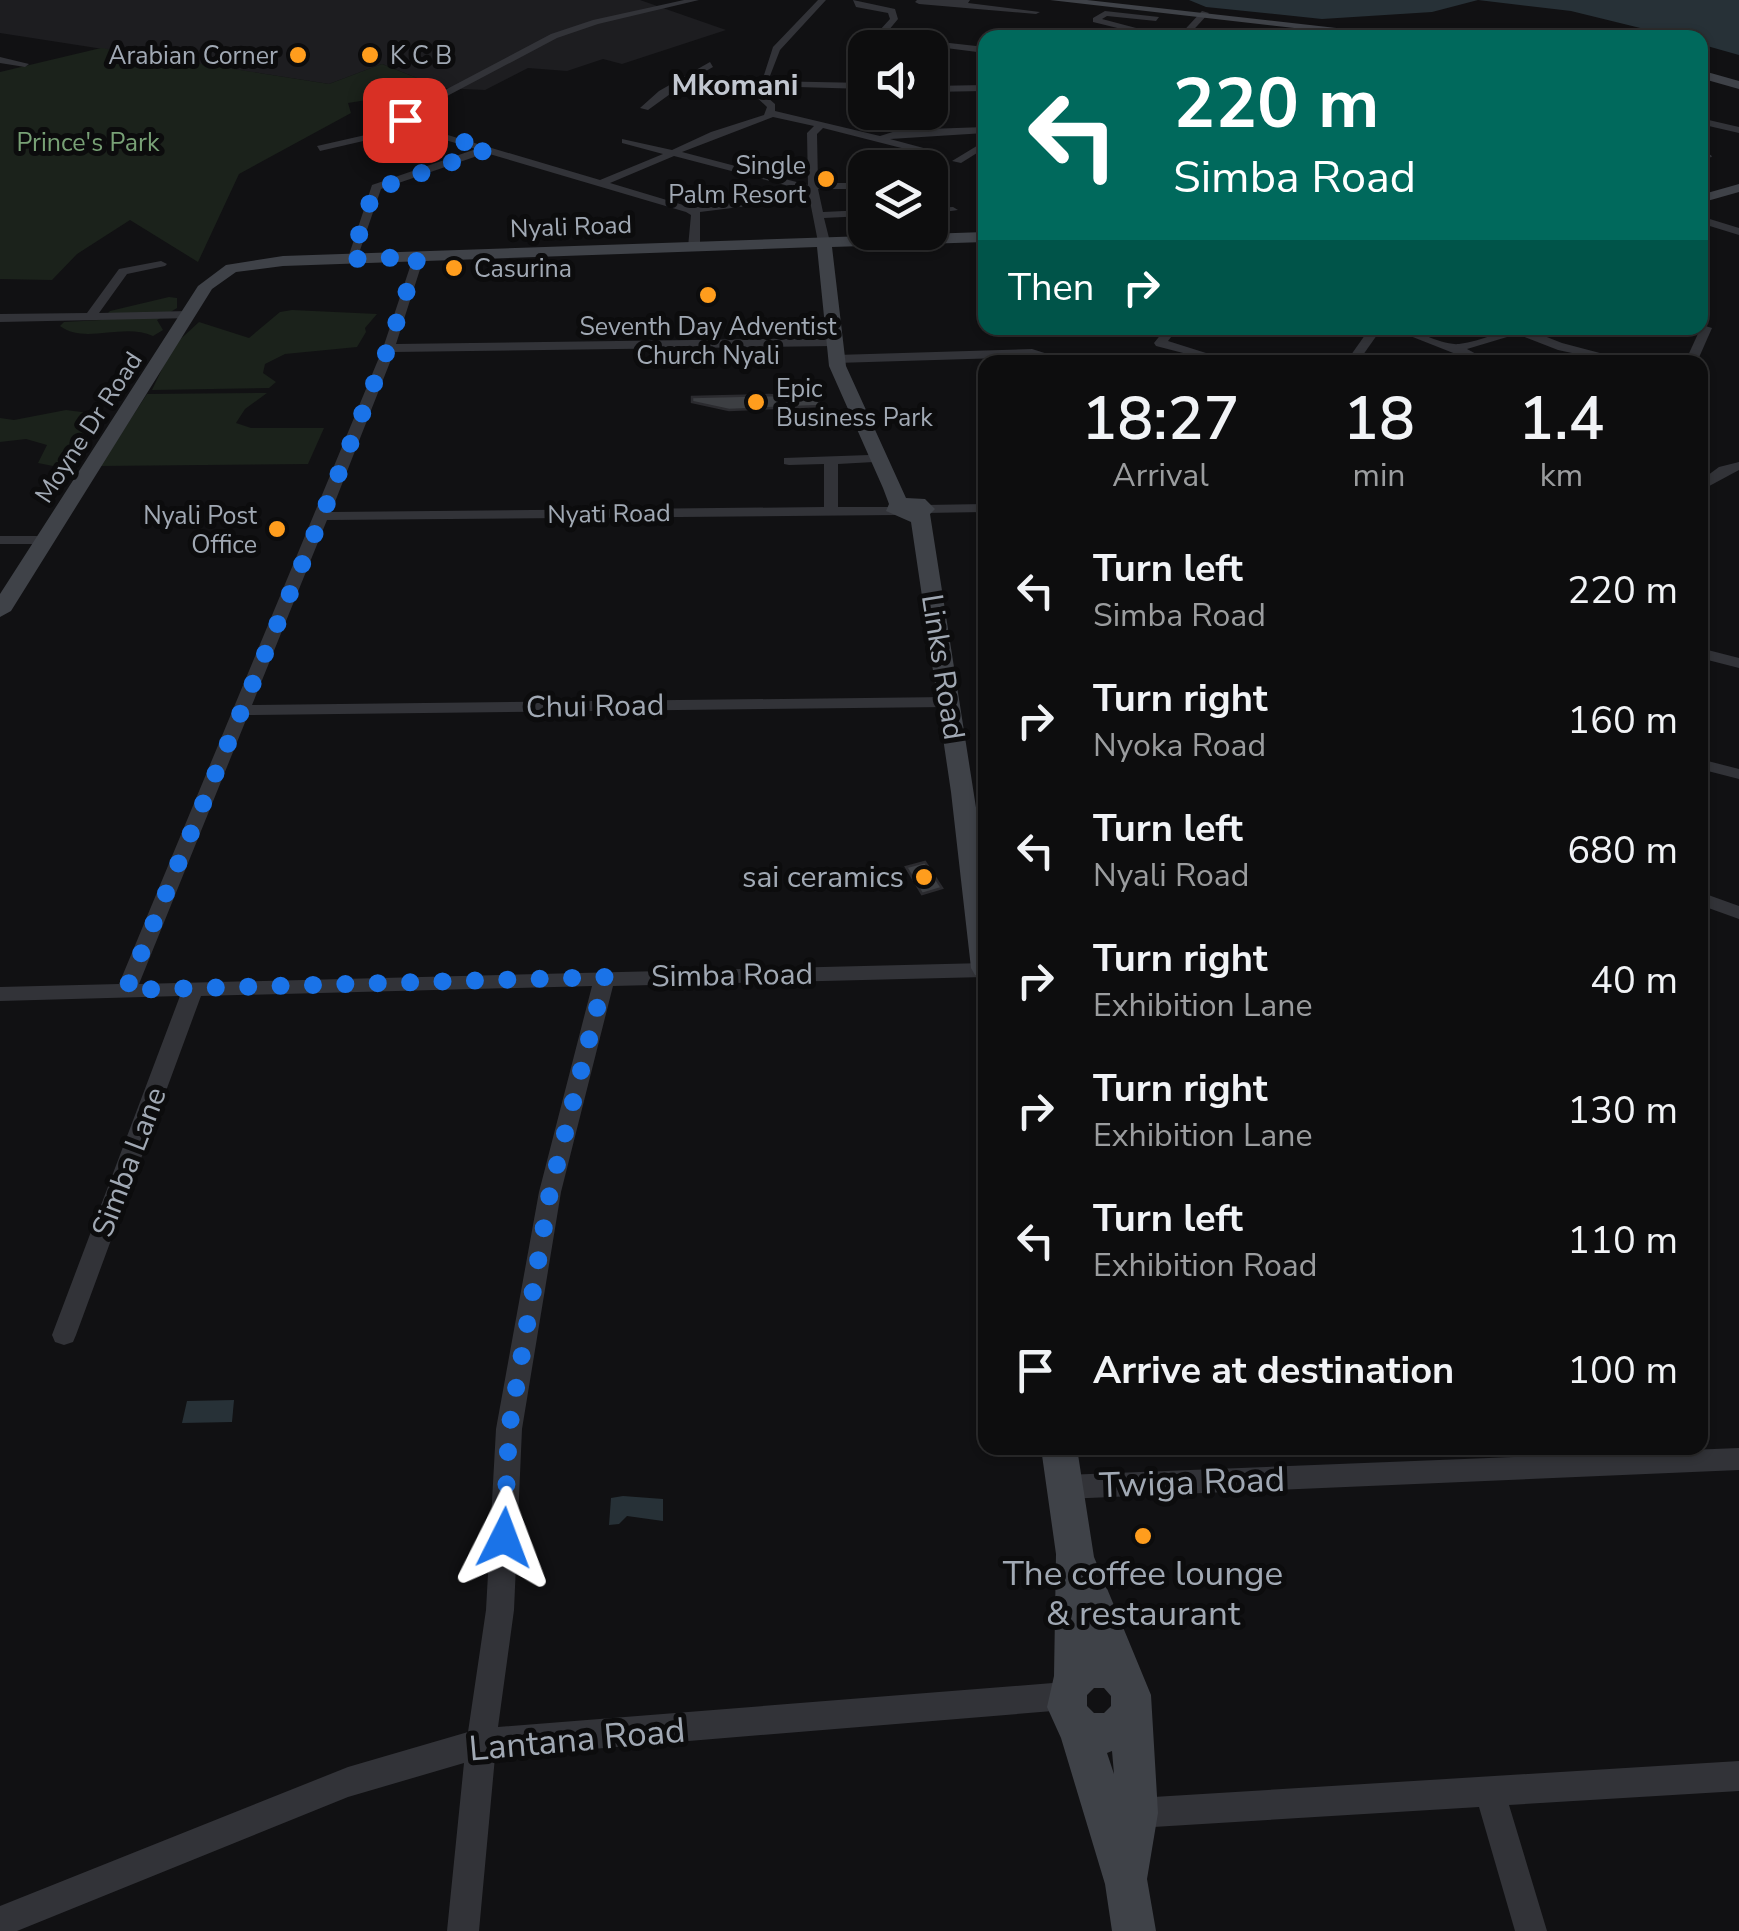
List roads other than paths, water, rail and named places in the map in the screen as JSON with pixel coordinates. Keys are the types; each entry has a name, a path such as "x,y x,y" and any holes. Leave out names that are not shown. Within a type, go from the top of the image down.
{"main road":[{"path":"1054,0 1205,13 1321,30"},
{"path":"1708,76 1739,85"},
{"path":"1708,196 1739,188"},
{"name":"Nyali Road","path":"221,272 262,263 978,236"},
{"name":"Links Road","path":"824,242 834,350 844,386 878,464 910,509 924,545 978,913"},
{"name":"Moyne Dr Road","path":"0,612 206,286 221,272"},
{"path":"1060,1455 1075,1554 1072,1699 1127,1884 1134,1931"},
{"path":"1075,1554 1127,1699 1137,1812 1127,1884"},
{"path":"1094,1668 1105,1670 1127,1699 1125,1724 1107,1733 1096,1733 1072,1699 1094,1668"}],"street":[{"path":"411,127 406,115 546,40 596,22 695,0"},
{"path":"758,87 776,49 822,0"},
{"path":"857,0 859,4 894,14 884,30 885,36 978,49"},
{"path":"919,2 1040,11 967,0 953,4"},
{"path":"1139,30 1096,20 1105,13 1158,20 1146,30"},
{"path":"1189,30 1205,13"},
{"path":"0,60 26,64"},
{"path":"644,108 710,65"},
{"path":"683,82 758,87 848,86"},
{"path":"601,183 722,131 761,121 772,106 758,87"},
{"path":"948,90 978,88"},
{"path":"770,113 921,150"},
{"path":"1720,126 1739,115"},
{"path":"1708,123 1739,130"},
{"path":"821,125 812,133 812,188 824,242"},
{"path":"320,148 411,127 693,212 759,210"},
{"path":"880,139 900,133 978,130"},
{"path":"625,141 812,188 848,187"},
{"path":"956,160 978,148"},
{"path":"351,259 376,187 489,149"},
{"path":"693,212 775,202"},
{"path":"948,210 953,210"},
{"path":"693,212 694,247"},
{"path":"817,215 848,214"},
{"path":"1708,224 1739,232"},
{"path":"126,990 322,516 388,348 418,257"},
{"path":"90,317 126,268 161,264"},
{"path":"0,318 189,315"},
{"path":"1166,335 1160,343 1216,355"},
{"path":"1416,335 1469,355"},
{"path":"1456,349 1499,335"},
{"path":"1535,335 1558,346 1597,355"},
{"path":"388,348 1036,355"},
{"path":"831,460 831,510"},
{"path":"789,461 878,464"},
{"path":"1708,482 1724,470 1739,466"},
{"name":"Nyati Road","path":"322,516 978,508"},
{"path":"0,540 46,540"},
{"path":"1708,655 1739,662"},
{"name":"Chui Road","path":"243,710 947,702"},
{"path":"1708,766 1739,774"},
{"path":"1708,901 1739,913"},
{"name":"Simba Road","path":"0,994 978,969"},
{"path":"463,1931 500,1610 509,1429 550,1192 605,977"},
{"name":"Simba Lane","path":"64,1334 193,990"},
{"name":"Twiga Road","path":"1065,1487 1739,1459"},
{"name":"Lantana Road","path":"0,1922 348,1782 482,1743 1072,1699"},
{"path":"1137,1812 1739,1776"},
{"path":"1490,1792 1531,1931"}],"place":[{"name":"Arabian Corner","path":"298,55"},
{"name":"K C B","path":"370,55"},
{"name":"Single Palm Resort","path":"826,179"},
{"name":"Casurina","path":"454,268"},
{"name":"Seventh Day Adventist Church Nyali","path":"708,295"},
{"name":"Epic Business Park","path":"756,402"},
{"name":"Nyali Post Office","path":"277,529"},
{"name":"sai ceramics","path":"924,877"},
{"name":"The coffee lounge & restaurant","path":"1143,1536"}],"district":[{"name":"Mkomani","path":"735,85"}],"park label":[{"name":"Prince's Park","path":"88,142"}]}
